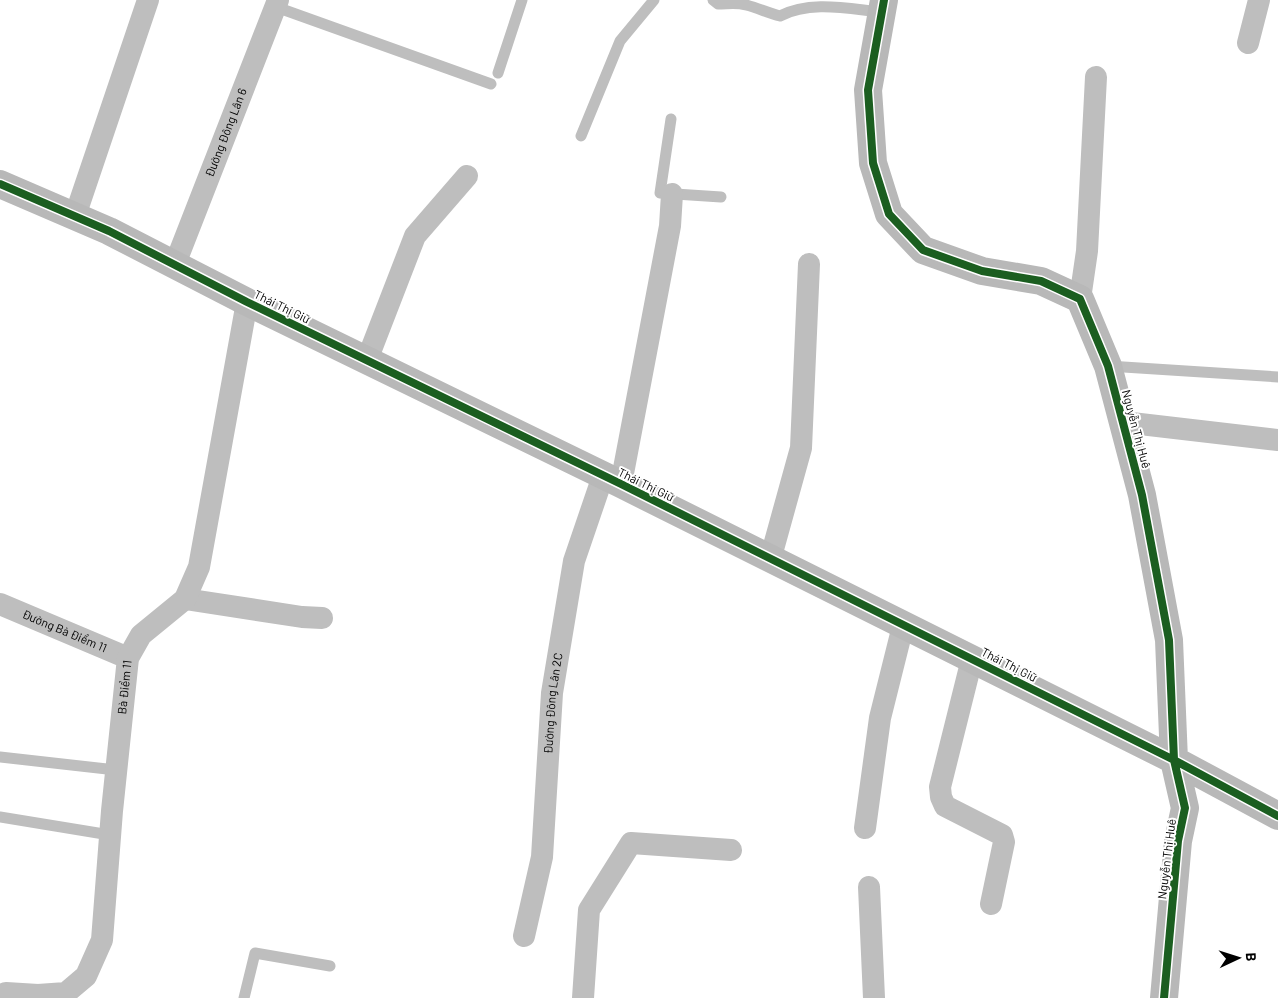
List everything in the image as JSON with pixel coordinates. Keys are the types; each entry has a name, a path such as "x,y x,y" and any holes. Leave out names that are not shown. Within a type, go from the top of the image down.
{"street":[{"path":"75,216 148,0"},
{"path":"1248,43 1259,0"},
{"name":"Đường Đông Lân 6","path":"175,264 277,3"},
{"path":"883,6 868,90 873,163 889,214 922,250 982,271 1041,281 1080,299 1087,251 1096,77"},
{"path":"367,360 415,236 467,176"},
{"name":"Thái Thị Giữ","path":"0,184 109,231 247,302 612,480 1174,760 1278,816"},
{"name":"Đường Đông Lân 2C","path":"524,936 542,857 552,693 574,561 612,480 670,226 672,194"},
{"path":"770,560 801,448 809,264"},
{"name":"Nguyễn Thị Huê","path":"1080,299 1108,366 1123,422 1142,495 1169,640 1174,760 1184,808 1178,841 1164,998"},
{"name":"Bà Điểm 11","path":"0,995 6,993 70,996 86,976 102,940 110,835 128,658 141,635 185,599 199,567 247,302"},
{"path":"1123,422 1278,440"},
{"path":"185,599 302,617 322,618"},
{"name":"Đường Bà Điểm 11","path":"0,604 128,658"},
{"path":"865,828 880,718 903,626"},
{"path":"972,659 940,788 945,806 1002,835 1004,842 991,904"},
{"path":"583,998 589,910 631,843 731,850"},
{"path":"869,887 874,998"}],"lane":[{"path":"498,73 522,0"},
{"path":"581,136 620,41 654,0"},
{"path":"714,0 718,4 732,2 780,16 792,9 811,6 883,6"},
{"path":"277,3 491,84"},
{"path":"671,119 660,193 722,197"},
{"path":"1108,366 1278,377"},
{"path":"0,757 116,770"},
{"path":"0,818 110,835"},
{"path":"244,998 255,953 330,966"}],"cycle path":[{"path":"884,0 868,90 873,163 889,214 923,250 982,271 1041,281 1080,299 1108,366 1142,495 1169,640 1174,760 1185,808 1178,841 1164,998"},
{"path":"0,184 109,231 247,302 621,484 1174,760 1278,816"}]}
